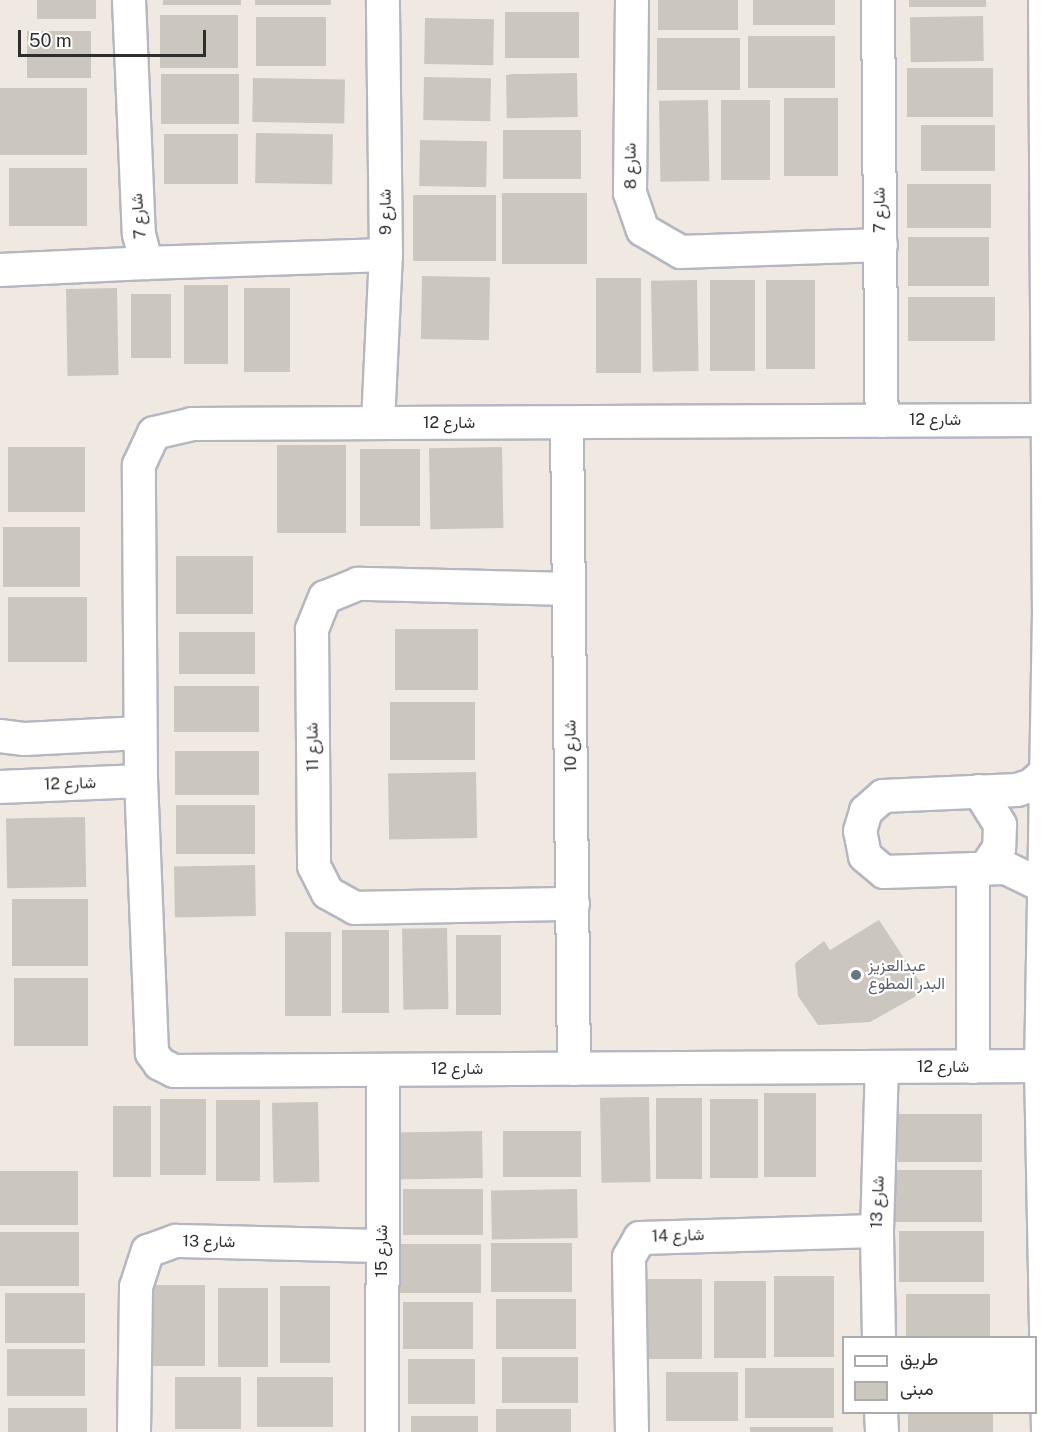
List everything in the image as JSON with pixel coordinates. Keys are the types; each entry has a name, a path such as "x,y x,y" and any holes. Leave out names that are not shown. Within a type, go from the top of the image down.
{"street":[{"name":"شارع 7","path":"129,0 139,234 146,263 386,255"},
{"name":"شارع 9","path":"378,423 386,255 383,0"},
{"name":"شارع 8","path":"632,0 630,193 643,230 681,252 881,244"},
{"name":"شارع 7","path":"878,0 882,420"},
{"path":"1045,0 1049,612 1041,1066 1049,1195 1051,1362 1048,1432"},
{"path":"0,270 23,266 146,263"},
{"name":"شارع 12","path":"1041,1066 174,1071 160,1064 152,1053 141,781 139,465 154,433 192,424 1047,420"},
{"name":"شارع 10","path":"567,423 574,1069"},
{"name":"شارع 11","path":"569,590 358,584 325,597 312,629 314,866 328,893 355,908 573,904"},
{"path":"0,736 25,739 140,733"},
{"path":"1043,886 1006,868 884,872 866,856 860,831 866,811 884,796 1017,790 1032,785 1046,772"},
{"name":"شارع 12","path":"0,787 141,781"},
{"path":"973,1066 979,869 999,848 1000,825 979,790"},
{"name":"شارع 13","path":"879,1336 877,1231 882,1067"},
{"name":"شارع 15","path":"382,1070 382,1432"},
{"name":"شارع 14","path":"632,1432 629,1257 640,1238 877,1231"},
{"name":"شارع 13","path":"134,1432 136,1287 148,1251 176,1241 382,1246"},
{"path":"881,1414 882,1432"}],"building":[{"path":"37,0 96,0 96,19 37,19"},
{"path":"163,0 241,0 241,5 163,5"},
{"path":"255,0 331,0 331,5 255,5"},
{"path":"658,0 738,0 738,30 658,30"},
{"path":"753,0 835,0 835,25 753,25"},
{"path":"909,0 986,0 986,7 909,7"},
{"path":"505,12 579,12 579,58 505,58"},
{"path":"160,15 238,15 238,68 160,68"},
{"path":"983,16 984,61 911,62 910,17"},
{"path":"256,17 326,17 326,66 256,66"},
{"path":"425,18 494,19 493,65 424,64"},
{"path":"27,31 91,31 91,78 27,78"},
{"path":"748,36 835,36 835,88 748,88"},
{"path":"657,38 740,38 740,90 657,90"},
{"path":"907,68 993,68 993,117 907,117"},
{"path":"577,73 578,117 507,118 506,74"},
{"path":"161,74 239,74 239,124 161,124"},
{"path":"424,77 491,78 490,121 423,120"},
{"path":"253,78 345,80 344,124 252,122"},
{"path":"0,88 87,88 87,155 0,155"},
{"path":"784,98 838,98 838,176 784,176"},
{"path":"708,100 709,181 660,182 659,101"},
{"path":"721,100 770,100 770,180 721,180"},
{"path":"921,125 995,125 995,171 921,171"},
{"path":"503,130 581,130 581,179 503,179"},
{"path":"256,133 333,134 332,184 255,183"},
{"path":"164,134 238,134 238,184 164,184"},
{"path":"420,140 487,141 486,187 419,186"},
{"path":"9,168 87,168 87,226 9,226"},
{"path":"907,184 991,184 991,228 907,228"},
{"path":"502,193 587,193 587,264 502,264"},
{"path":"413,195 496,195 496,261 413,261"},
{"path":"908,237 989,237 989,286 908,286"},
{"path":"422,276 490,277 489,340 421,339"},
{"path":"596,278 641,278 641,373 596,373"},
{"path":"697,280 699,371 653,372 651,281"},
{"path":"710,280 755,280 755,371 710,371"},
{"path":"766,280 815,280 815,369 766,369"},
{"path":"184,285 228,285 228,364 184,364"},
{"path":"117,288 119,375 68,376 66,289"},
{"path":"244,288 290,288 290,372 244,372"},
{"path":"131,294 171,294 171,358 131,358"},
{"path":"908,297 995,297 995,341 908,341"},
{"path":"277,445 346,445 346,533 277,533"},
{"path":"8,447 85,447 85,512 8,512"},
{"path":"502,447 503,528 430,529 429,448"},
{"path":"360,449 420,449 420,526 360,526"},
{"path":"3,527 80,527 80,587 3,587"},
{"path":"176,556 253,556 253,614 176,614"},
{"path":"8,597 87,597 87,662 8,662"},
{"path":"395,629 478,629 478,690 395,690"},
{"path":"179,632 255,632 255,674 179,674"},
{"path":"174,686 259,686 259,732 174,732"},
{"path":"390,702 475,702 475,760 390,760"},
{"path":"175,751 259,751 259,795 175,795"},
{"path":"476,772 477,838 389,840 388,774"},
{"path":"176,805 255,805 255,854 176,854"},
{"path":"85,817 86,887 7,888 6,818"},
{"path":"255,865 256,916 175,917 174,866"},
{"path":"12,899 88,899 88,966 12,966"},
{"name":"عبدالعزيز البدر المطوع","path":"879,920 923,987 920,994 870,1022 818,1025 798,996 795,963 824,941 830,950"},
{"path":"447,928 448,1009 403,1010 402,929"},
{"path":"342,930 389,930 389,1013 342,1013"},
{"path":"285,932 331,932 331,1016 285,1016"},
{"path":"456,935 501,935 501,1015 456,1015"},
{"path":"14,978 88,978 88,1046 14,1046"},
{"path":"764,1093 816,1093 816,1177 764,1177"},
{"path":"649,1097 650,1182 601,1183 600,1098"},
{"path":"656,1098 702,1098 702,1179 656,1179"},
{"path":"160,1099 206,1099 206,1175 160,1175"},
{"path":"710,1099 758,1099 758,1178 710,1178"},
{"path":"216,1100 260,1100 260,1181 216,1181"},
{"path":"318,1102 319,1182 273,1183 272,1103"},
{"path":"113,1106 151,1106 151,1177 113,1177"},
{"path":"898,1114 982,1114 982,1162 898,1162"},
{"path":"482,1131 483,1178 397,1179 396,1133"},
{"path":"503,1131 581,1131 581,1177 503,1177"},
{"path":"895,1170 982,1170 982,1222 895,1222"},
{"path":"0,1171 78,1171 78,1225 0,1225"},
{"path":"403,1189 483,1189 483,1235 403,1235"},
{"path":"577,1189 578,1238 492,1239 491,1191"},
{"path":"899,1231 984,1231 984,1282 899,1282"},
{"path":"0,1232 79,1232 79,1286 0,1286"},
{"path":"491,1243 572,1243 572,1292 491,1292"},
{"path":"399,1244 481,1244 481,1293 399,1293"},
{"path":"774,1276 834,1276 834,1357 774,1357"},
{"path":"648,1279 702,1279 702,1359 648,1359"},
{"path":"714,1281 766,1281 766,1358 714,1358"},
{"path":"152,1285 205,1285 205,1366 152,1366"},
{"path":"280,1286 330,1286 330,1363 280,1363"},
{"path":"218,1288 268,1288 268,1367 218,1367"},
{"path":"5,1293 85,1293 85,1343 5,1343"},
{"path":"906,1294 990,1294 990,1336 906,1336"},
{"path":"496,1299 576,1299 576,1349 496,1349"},
{"path":"403,1302 473,1302 473,1349 403,1349"},
{"path":"7,1349 85,1349 85,1396 7,1396"},
{"path":"502,1357 578,1357 578,1403 502,1403"},
{"path":"408,1359 475,1359 475,1404 408,1404"},
{"path":"745,1368 834,1368 834,1418 745,1418"},
{"path":"666,1372 738,1372 738,1421 666,1421"},
{"path":"175,1377 241,1377 241,1429 175,1429"},
{"path":"257,1377 333,1377 333,1427 257,1427"},
{"path":"8,1408 87,1408 87,1432 8,1432"},
{"path":"496,1409 571,1409 571,1432 496,1432"},
{"path":"908,1414 993,1414 993,1432 908,1432"},
{"path":"411,1416 478,1416 478,1432 411,1432"},
{"path":"750,1427 833,1427 833,1432 750,1432"}],"place":[{"name":"عبدالعزيز البدر المطوع","path":"856,975"}]}
